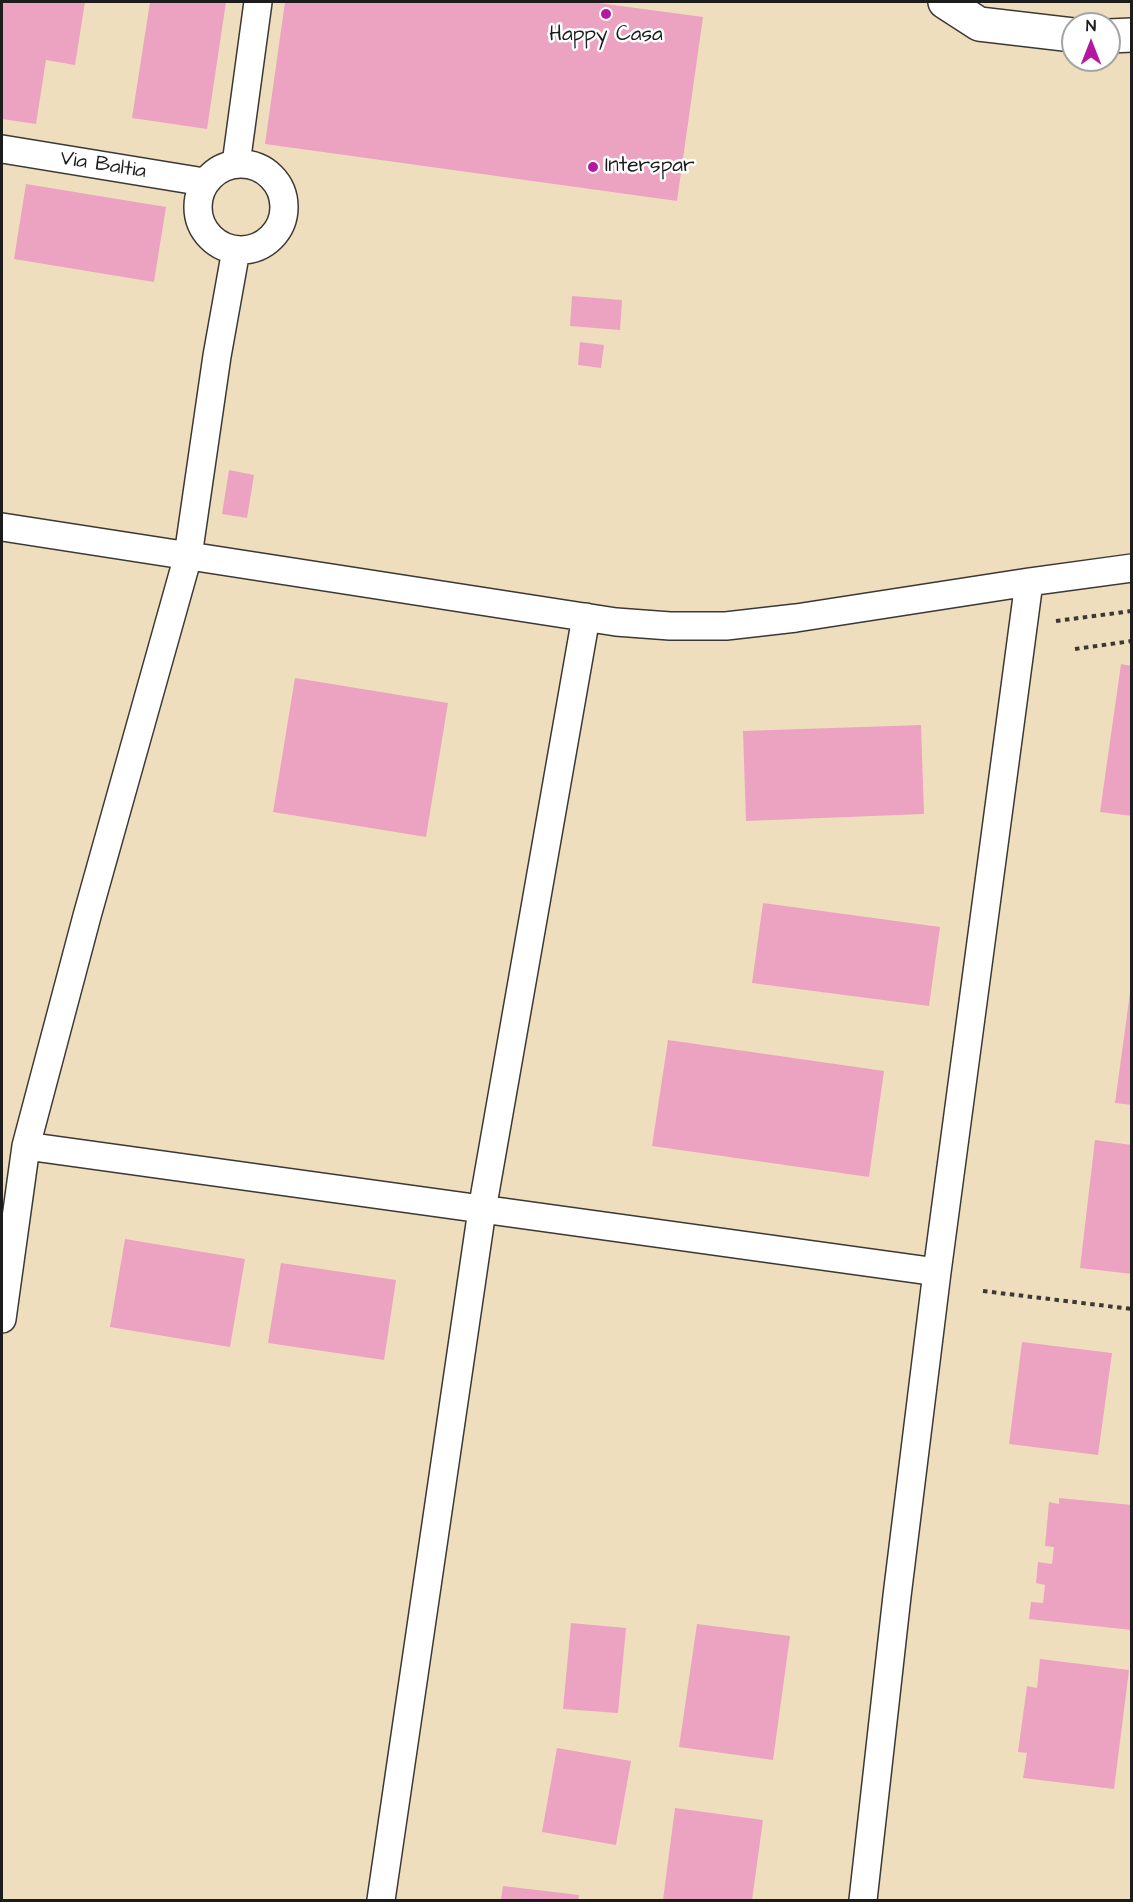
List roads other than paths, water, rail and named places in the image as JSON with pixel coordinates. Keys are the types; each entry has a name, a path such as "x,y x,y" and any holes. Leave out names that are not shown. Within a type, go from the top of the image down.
{"main road":[{"path":"945,2 979,24 1061,34"}],"street":[{"path":"236,164 258,2"},
{"name":"Via Baltia","path":"2,149 204,182"},
{"path":"236,164 249,164 262,169 280,188 284,200 284,214 272,238 262,246 249,250 236,250 221,246 209,238 201,225 197,211 198,196 204,182 224,167 236,164"},
{"path":"2,1319 26,1146 87,916 188,556 217,356 236,250"},
{"path":"2,527 616,622 670,626 726,626 796,618 1131,568"},
{"path":"863,1900 938,1272 1029,582"},
{"path":"381,1900 482,1210 586,617"},
{"path":"26,1146 938,1272"}],"place":[{"name":"Happy Casa","path":"606,14"},
{"name":"Interspar","path":"593,167"}]}
